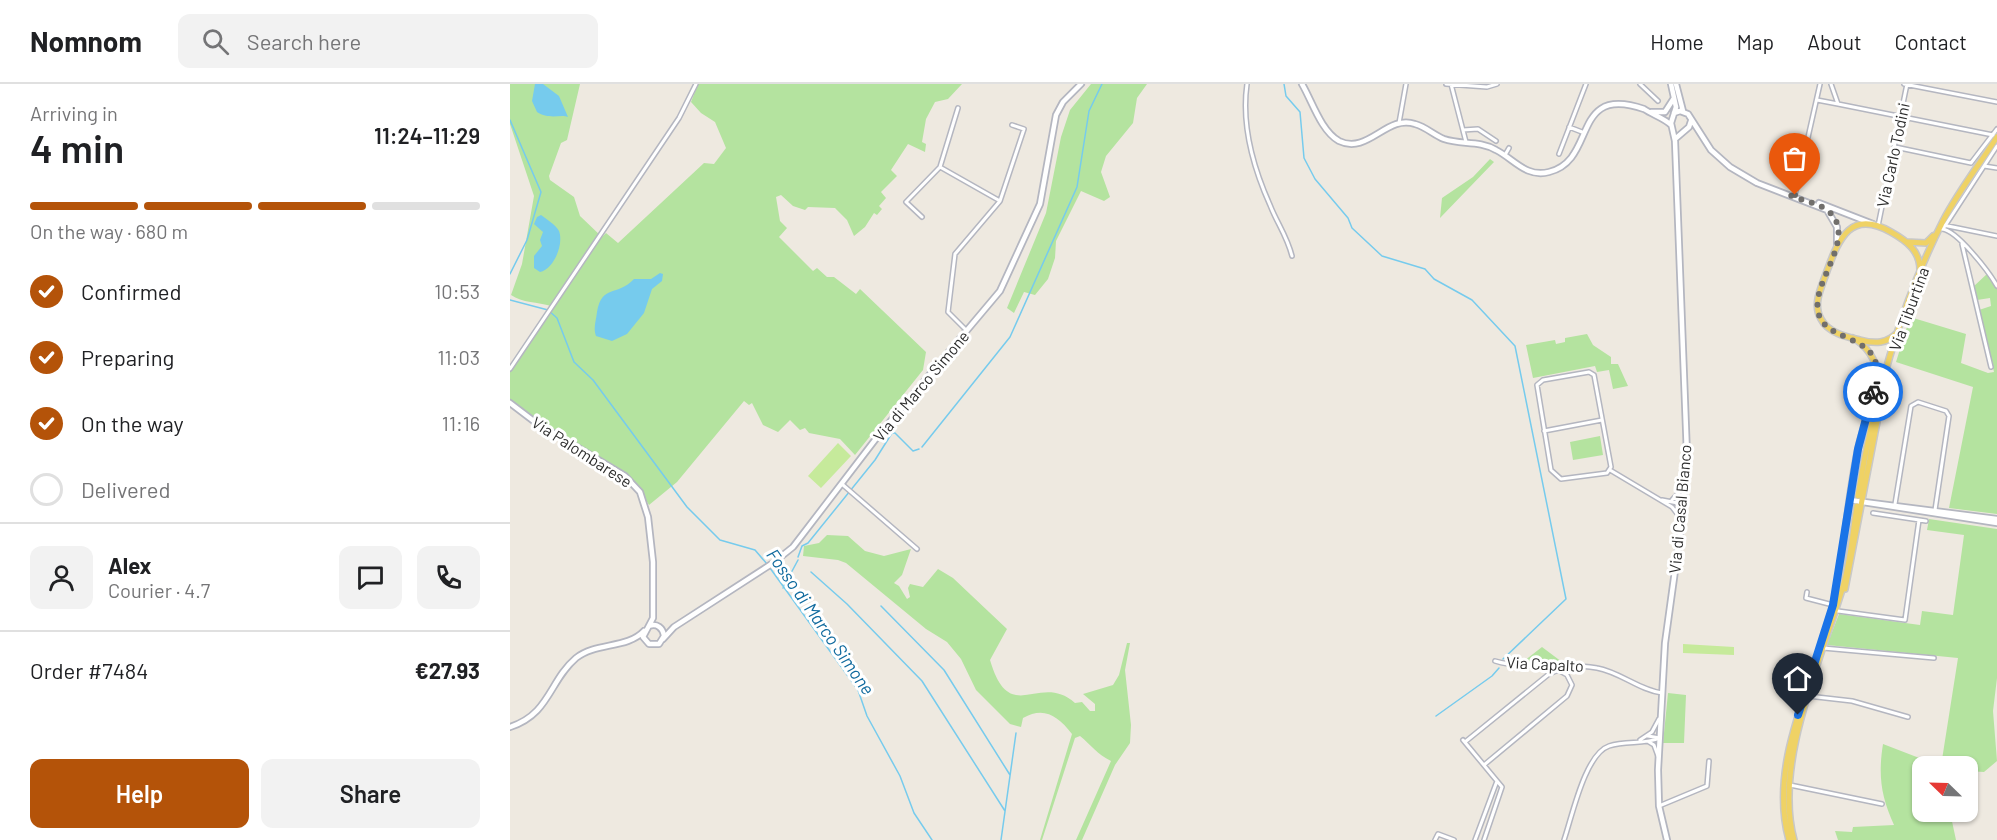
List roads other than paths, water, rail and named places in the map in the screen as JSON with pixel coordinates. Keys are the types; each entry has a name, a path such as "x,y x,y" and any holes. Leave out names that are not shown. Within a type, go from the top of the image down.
{"main road":[{"name":"Via Tiburtina","path":"1794,840 1787,800 1788,784 1808,696 1845,578 1868,438 1882,388 1901,327 1941,227 1955,199 1995,136"},
{"path":"1901,327 1895,335 1882,343 1853,338 1825,325 1817,308 1837,245 1851,228 1876,226 1905,241 1922,244 1931,240 1955,199"},
{"path":"1905,241 1918,256 1920,267 1918,281"},
{"name":"Via Tiburtina","path":"1789,840 1783,813 1785,780 1799,709 1833,605 1858,449 1877,376 1872,357 1853,338"},
{"path":"1826,641 1849,576 1860,516 1859,501 1882,388"}],"street":[{"path":"510,369 679,118 696,84"},
{"name":"Via di Marco Simone","path":"663,639 674,627 773,563 808,530 878,436 1000,291 1040,204 1054,120 1063,102 1081,84"},
{"path":"1247,84 1244,114 1246,133 1265,193 1286,234 1292,256"},
{"path":"1302,84 1327,129 1339,140 1353,144 1362,142 1399,123 1416,124 1444,139 1488,145 1527,171 1551,171 1566,163 1596,104"},
{"path":"1399,123 1406,84"},
{"path":"1466,142 1449,84 1497,84"},
{"path":"1559,154 1586,84"},
{"path":"1640,84 1658,101"},
{"path":"1672,126 1674,84"},
{"path":"1674,84 1683,111 1691,119 1714,154 1754,181 1829,212 1837,227 1837,245"},
{"path":"1795,195 1820,84"},
{"path":"1831,84 1838,104"},
{"path":"1906,84 1997,102"},
{"name":"Via Carlo Todini","path":"1876,226 1895,147 1906,84"},
{"path":"1647,111 1665,112 1674,98"},
{"path":"1629,99 1672,126 1699,133"},
{"path":"1817,99 1995,136"},
{"path":"922,218 906,202 940,167 958,108"},
{"path":"1657,116 1673,115 1683,111"},
{"path":"1675,141 1691,119"},
{"path":"967,331 951,318 948,311 954,256 1000,201 1024,129 1012,124"},
{"name":"Via di Casal Bianco","path":"1667,840 1659,806 1659,759 1665,643 1682,520 1686,408 1675,141 1672,126"},
{"path":"1569,127 1582,132"},
{"path":"1463,130 1478,129 1496,141"},
{"path":"1895,147 1972,163 1995,136 1997,129"},
{"path":"1941,227 1997,146"},
{"path":"1505,155 1509,148"},
{"path":"1984,166 1997,168"},
{"path":"940,167 1000,201"},
{"path":"1788,194 1876,226"},
{"path":"1941,227 1997,236"},
{"path":"1941,227 1952,231 1990,273 1997,286"},
{"path":"1962,244 1991,367"},
{"path":"1593,373 1610,470 1607,473 1564,480 1556,477 1551,470 1544,431 1537,386 1539,381 1593,373"},
{"path":"1893,516 1911,406 1917,401 1946,411 1949,415 1935,510"},
{"name":"Via Palombarese","path":"510,403 535,422 625,476 640,492 648,517 652,544 653,616 649,626"},
{"path":"1544,431 1602,420"},
{"path":"1610,470 1672,507 1682,520"},
{"path":"1672,500 1682,491 1685,480"},
{"path":"843,484 917,549"},
{"path":"1863,490 1873,504"},
{"path":"1658,498 1683,504"},
{"path":"1850,500 1997,521"},
{"path":"1672,507 1683,504"},
{"path":"1860,516 1864,509 1873,504"},
{"path":"1895,507 1935,510 1997,521"},
{"path":"1873,513 1926,520"},
{"path":"1838,611 1905,620 1918,519"},
{"path":"1807,592 1806,598 1833,605"},
{"name":"Via Palombarese","path":"653,616 657,625"},
{"path":"510,727 537,712 576,658 590,650 627,640 649,626 657,625 662,629 663,639 656,645 627,640"},
{"name":"Via di Marco Simone","path":"662,629 674,627"},
{"path":"644,631 646,642"},
{"path":"1823,648 1934,658"},
{"name":"Via Capalto","path":"1495,661 1514,666 1572,665 1601,669 1662,693"},
{"path":"1484,765 1567,696 1572,685 1567,675 1558,670 1549,674 1464,741 1502,789 1484,840"},
{"path":"1808,696 1852,701 1908,717"},
{"path":"1638,741 1648,736 1656,727 1662,709"},
{"path":"1648,736 1660,738"},
{"path":"1564,840 1595,756 1607,746 1660,738"},
{"path":"1647,741 1654,745 1659,759"},
{"path":"1659,806 1707,786 1709,762"},
{"path":"1475,840 1497,781"},
{"path":"1788,784 1882,804"},
{"path":"1486,808 1495,809"},
{"path":"1486,808 1493,814"},
{"path":"1436,840 1438,834 1454,840"}],"water":[{"path":"535,84 543,84 559,96 568,117 546,116 537,112 532,101"},
{"path":"541,215 558,229 560,242 557,255 550,266 540,272 534,268 534,256 542,246 540,240 543,232 534,224 537,217"},
{"path":"660,273 663,274 662,281 652,289 644,313 627,334 612,341 596,336 595,327 599,303 606,294 622,288 634,279 651,279"}],"waterway":[{"path":"922,447 1010,337 1077,187 1089,111 1102,84"},
{"path":"1284,84 1286,96 1300,112 1304,158 1315,179 1348,218 1352,228 1382,256 1425,269 1434,279 1472,300 1515,346 1566,599 1503,659"},
{"path":"510,120 541,192 527,240 510,274"},
{"name":"Fosso di Marco Simone","path":"510,300 548,310 557,318 574,362 593,380 687,507 720,540 755,550 767,564"},
{"path":"798,557 802,546 808,543 875,460 892,433 895,433 913,451 919,449"},
{"path":"783,588 798,560"},
{"name":"Fosso di Marco Simone","path":"770,568 858,690 867,716 900,776 914,813 932,840"},
{"path":"811,572 847,604 922,681 1005,811"},
{"path":"881,606 944,670 1010,775"},
{"path":"1436,716 1492,676 1499,668"},
{"path":"1001,840 1016,733"}]}
